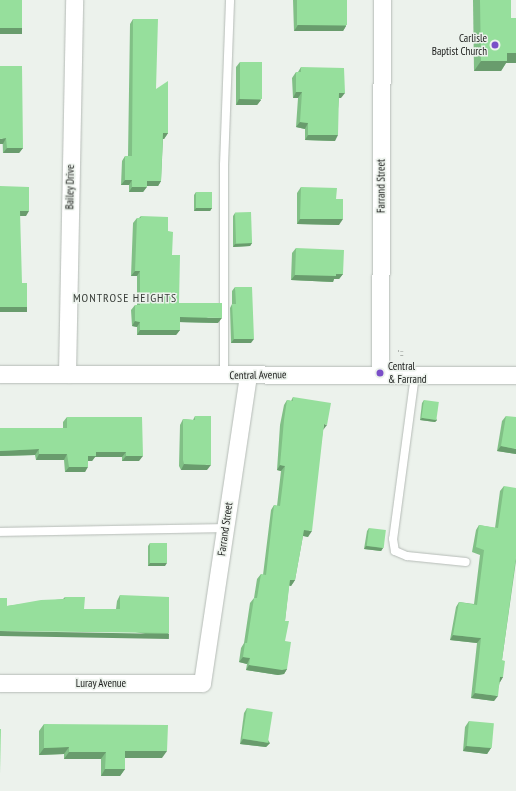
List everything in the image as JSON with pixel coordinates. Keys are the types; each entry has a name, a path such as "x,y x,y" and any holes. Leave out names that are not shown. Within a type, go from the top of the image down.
{"street":[{"name":"Bailey Drive","path":"67,374 74,0"},
{"name":"Farrand Street","path":"380,373 382,0"},
{"name":"Central Avenue","path":"0,374 248,375 380,373 414,375 516,375"},
{"name":"Farrand Street","path":"202,683 248,375"},
{"name":"Luray Avenue","path":"0,683 202,683"}],"lane":[{"path":"224,375 224,165 230,0"},
{"path":"414,375 393,539 395,551 407,556 466,562"},
{"path":"0,532 225,528"}],"building":[{"path":"0,0 22,0 22,28 0,28"},
{"path":"297,0 347,0 347,25 297,25"},
{"name":"Carlisle Baptist Church","path":"480,0 511,0 511,18 516,18 516,53 507,53 507,61 481,61"},
{"path":"133,19 158,19 156,89 168,81 168,133 163,133 161,181 147,181 147,187 132,187 132,180 125,180 125,156 132,156"},
{"path":"240,62 262,62 262,99 240,99"},
{"path":"0,66 22,66 23,148 7,148 6,138 0,139"},
{"path":"301,67 344,68 345,93 339,93 338,135 308,135 308,123 300,122 302,92 296,92 296,72 301,72"},
{"path":"0,186 29,187 29,211 20,211 22,283 27,283 27,307 0,307"},
{"path":"301,187 337,188 336,199 343,199 343,219 300,219"},
{"path":"196,192 212,192 212,208 196,208"},
{"path":"251,212 252,243 236,244 235,213"},
{"path":"141,216 168,217 168,231 173,232 172,255 180,255 179,303 222,303 222,318 180,317 180,330 140,330 140,322 135,321 135,305 140,305 140,271 135,271 137,218 141,218"},
{"path":"296,248 344,250 343,274 336,274 336,276 295,275"},
{"path":"235,287 252,287 254,339 234,339 232,304 236,304"},
{"path":"293,397 331,403 327,425 324,424 312,531 304,530 295,580 290,580 285,621 289,621 285,641 291,642 287,669 282,670 249,665 250,658 243,657 245,643 247,643 254,598 257,598 261,574 266,575 274,505 280,506 285,466 280,465 284,420 287,400 293,401"},
{"path":"424,400 439,402 436,420 421,418"},
{"path":"195,416 211,416 211,465 184,464 183,419 195,420"},
{"path":"506,416 516,417 516,449 501,446"},
{"path":"67,417 142,417 143,456 126,456 126,452 96,452 96,456 88,456 88,467 69,467 67,454 39,454 39,449 0,451 0,428 67,428"},
{"path":"504,486 516,488 516,557 502,660 505,661 503,677 500,677 498,696 475,693 481,638 453,635 459,602 477,605 484,550 476,547 479,525 498,528"},
{"path":"369,528 386,530 384,548 367,546"},
{"path":"150,543 167,543 167,563 150,563"},
{"path":"120,595 169,597 169,633 0,631 0,598 7,598 7,606 41,600 65,599 65,597 85,597 84,609 120,609"},
{"path":"247,708 273,712 268,743 242,739"},
{"path":"469,721 494,723 492,748 467,746"},
{"path":"44,724 168,725 167,751 125,751 125,769 105,769 106,752 69,752 69,747 44,748"},
{"path":"0,729 1,729 0,774"}],"place":[{"name":"Carlisle Baptist Church","path":"495,45"},
{"name":"Central & Farrand","path":"380,373"}],"district":[{"name":"MONTROSE HEIGHTS","path":"125,298"}]}
